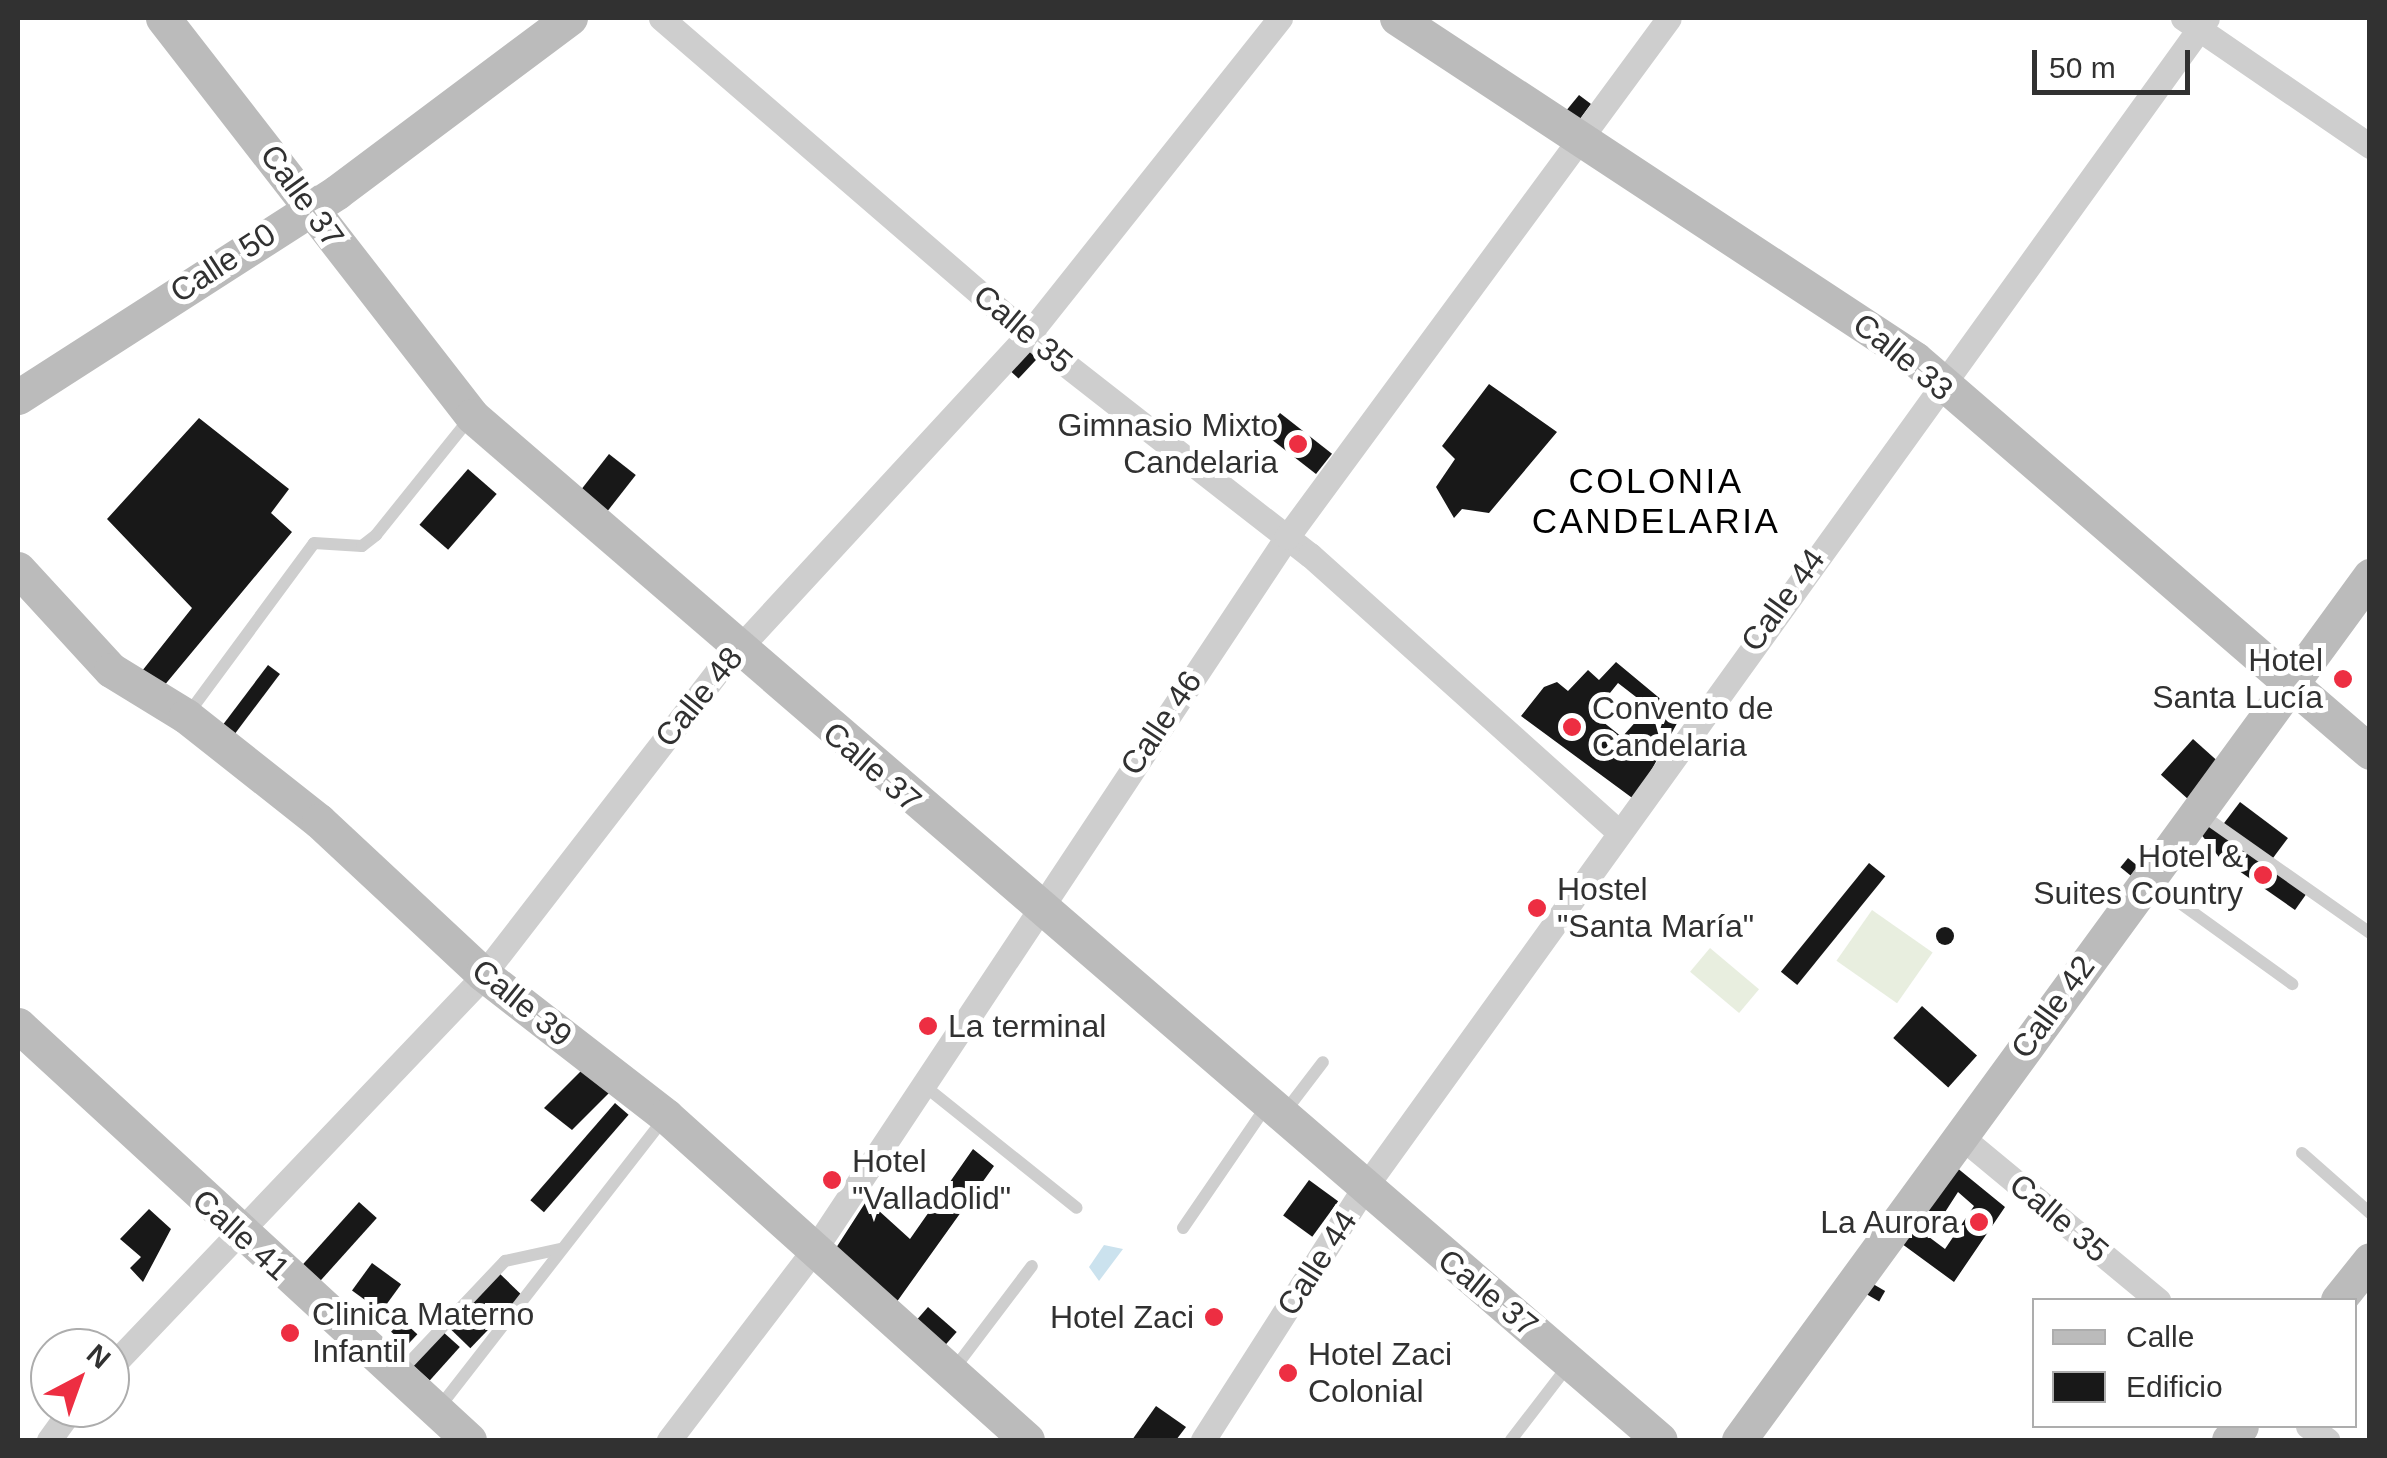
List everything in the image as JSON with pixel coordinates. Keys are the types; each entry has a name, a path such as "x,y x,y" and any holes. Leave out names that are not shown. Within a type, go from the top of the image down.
{"street":[{"name":"Calle 37","path":"163,18 472,416 1035,909 1363,1190 1572,1361 1660,1440"},
{"name":"Calle 50","path":"18,397 310,206 570,18"},
{"name":"Calle 35","path":"661,18 1028,336 1287,537 1618,830"},
{"name":"Calle 48","path":"130,1347 483,974 736,649 1028,336 1280,18"},
{"name":"Calle 33","path":"1397,18 1578,143 1608,152 1783,267 1915,360 1935,384 2289,688 2370,752"},
{"name":"Calle 46","path":"669,1440 816,1247 920,1082 1287,537 1670,18"},
{"path":"2196,21 2370,146"},
{"name":"Calle 44","path":"1203,1440 1363,1190 2196,21"},
{"name":"Calle 39","path":"18,569 111,670 186,716 318,821 483,974 666,1116 1028,1440"},
{"name":"Calle 42","path":"1739,1440 2370,576"},
{"name":"Calle 41","path":"18,1025 238,1234 469,1440"},
{"name":"Calle 35","path":"1959,1135 2156,1298"},
{"path":"2340,1298 2370,1260"}],"lane":[{"path":"186,716 314,543 362,546 376,535 472,416"},
{"path":"2196,810 2370,933"},
{"path":"2146,878 2292,984"},
{"path":"1183,1228 1273,1113 1323,1062"},
{"path":"920,1082 1077,1208"},
{"path":"437,1411 666,1116"},
{"path":"2302,1153 2370,1213"},
{"path":"398,1374 505,1261 560,1249"},
{"path":"952,1371 1032,1266"},
{"path":"1512,1440 1572,1361"}],"green space":[{"path":"1872,910 1933,952 1897,1003 1836,961"},
{"path":"1710,948 1759,989 1739,1013 1690,972"}],"water":[{"path":"1104,1245 1123,1249 1099,1281 1089,1267"}],"building":[{"path":"1579,95 1591,104 1577,123 1561,117"},
{"path":"1028,345 1040,356 1019,379 1007,368"},
{"path":"1489,384 1557,432 1489,513 1462,509 1454,518 1436,487 1455,459 1442,446"},
{"name":"Gimnasio Mixto Candelaria","path":"1280,413 1332,454 1316,474 1264,433"},
{"path":"199,418 289,489 271,513 292,532 163,687 142,671 192,608 107,519"},
{"path":"609,454 636,475 603,517 576,496"},
{"path":"468,469 497,494 448,550 419,525"},
{"name":"Convento de Candelaria","path":"1616,662 1681,716 1635,800 1521,716 1544,687 1557,682 1568,691 1588,670 1599,680","holes":["1618,683 1649,707 1622,737 1593,714"]},
{"path":"268,665 280,674 233,736 221,727"},
{"path":"2193,739 2220,763 2188,799 2161,775"},
{"path":"2240,802 2288,838 2272,860 2224,824"},
{"name":"Hotel & Suites Country","path":"2206,824 2307,893 2295,910 2219,857 2200,833"},
{"path":"2128,858 2138,866 2131,876 2120,867"},
{"path":"1869,863 1885,876 1797,985 1781,972"},
{"path":"1945,927 1952,929 1952,943 1945,945 1938,943 1936,936 1938,929"},
{"path":"1922,1006 1977,1056 1948,1087 1893,1038"},
{"path":"582,1070 610,1092 572,1130 544,1108"},
{"path":"615,1103 629,1115 544,1212 530,1200"},
{"path":"973,1149 994,1166 896,1303 836,1248 867,1200 910,1239"},
{"name":"La Aurora","path":"1956,1167 2005,1207 1954,1282 1898,1241","holes":["1958,1192 1974,1206 1945,1249 1929,1237"]},
{"path":"1309,1180 1338,1201 1312,1237 1283,1216"},
{"path":"359,1202 377,1218 321,1280 303,1264"},
{"path":"149,1209 171,1229 143,1282 130,1268 141,1257 120,1239"},
{"path":"372,1263 401,1284 381,1312 352,1291"},
{"path":"498,1272 522,1295 470,1348 447,1325"},
{"path":"1873,1284 1885,1291 1879,1301 1867,1294"},
{"path":"928,1307 957,1332 943,1348 914,1323"},
{"path":"402,1320 417,1334 406,1346 391,1332"},
{"path":"442,1331 460,1347 430,1381 412,1364"},
{"path":"1156,1406 1186,1427 1176,1440 1132,1440"}],"place":[{"name":"Gimnasio Mixto Candelaria","path":"1298,444"},
{"name":"Hotel Santa Lucía","path":"2343,679"},
{"name":"Convento de Candelaria","path":"1572,727"},
{"name":"Hotel & Suites Country","path":"2263,875"},
{"name":"Hostel \"Santa María\"","path":"1537,908"},
{"name":"La terminal","path":"928,1026"},
{"name":"Hotel \"Valladolid\"","path":"832,1180"},
{"name":"La Aurora","path":"1979,1222"},
{"name":"Hotel Zaci","path":"1214,1317"},
{"name":"Clinica Materno Infantil","path":"290,1333"},
{"name":"Hotel Zaci Colonial","path":"1288,1373"}],"district":[{"name":"COLONIA CANDELARIA","path":"1656,501"}]}
